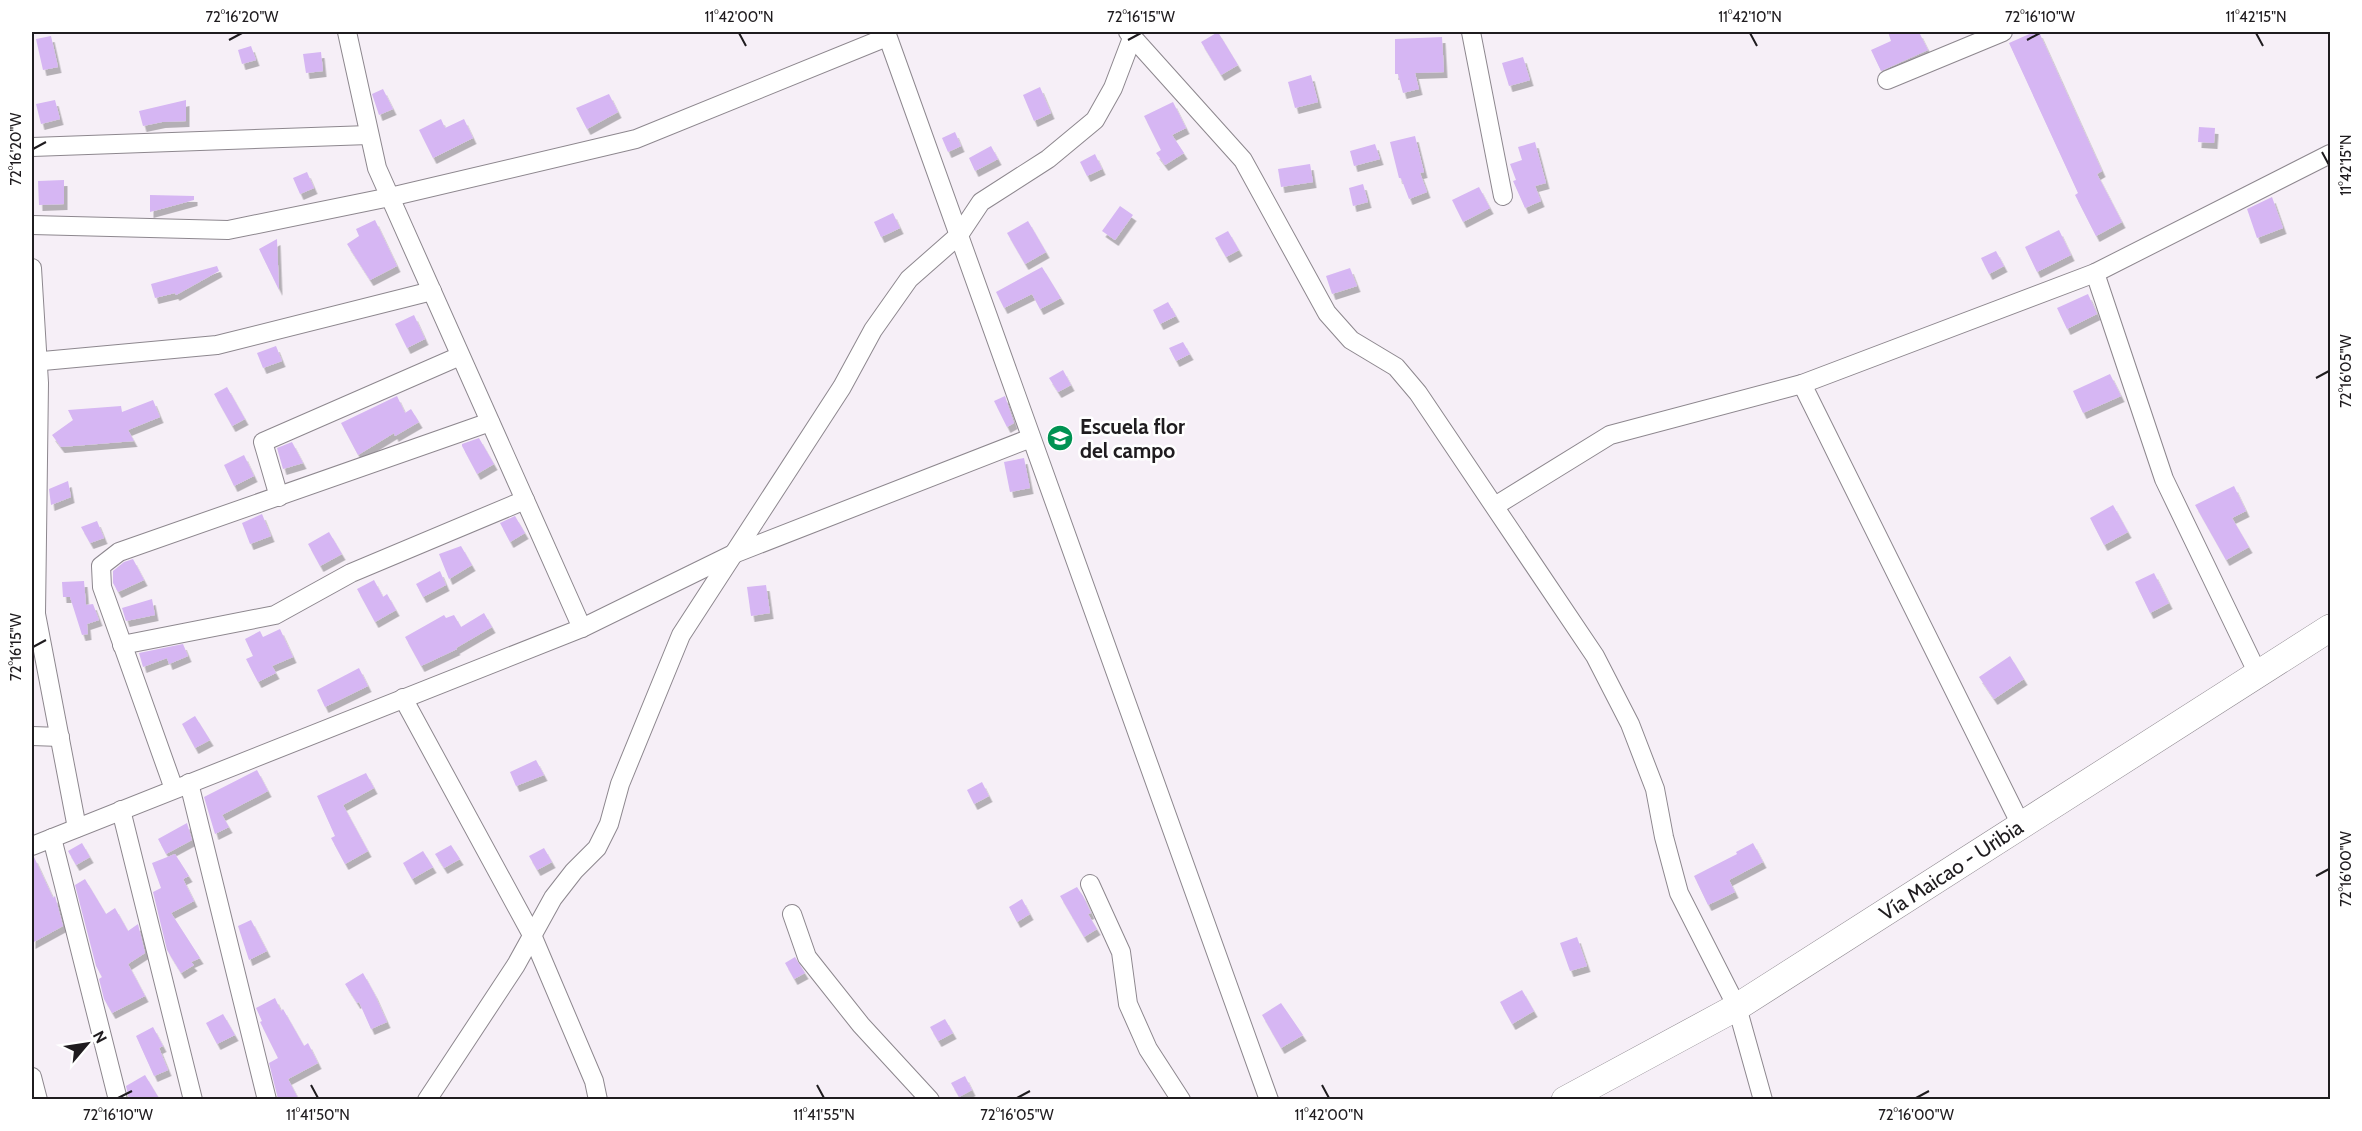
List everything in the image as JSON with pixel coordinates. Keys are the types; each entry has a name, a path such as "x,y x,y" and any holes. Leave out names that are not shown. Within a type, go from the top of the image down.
{"street":[{"path":"347,32 377,168 582,628"},
{"path":"1471,32 1503,196"},
{"path":"1887,80 2002,32"},
{"path":"32,225 228,230 390,197 636,140 886,34 1269,1100"},
{"path":"427,1100 516,965 553,898 574,871 597,848 609,824 620,784 681,635 842,387 873,330 909,279 959,235 981,202 1048,159 1095,120 1113,88 1130,35 1244,160 1327,313 1351,340 1396,367 1418,393 1595,656 1630,724 1655,789 1664,837 1679,893 1737,1007 1763,1100"},
{"path":"32,147 369,135"},
{"path":"1495,506 1610,435 1802,384 2095,273 2331,154"},
{"path":"32,268 36,614 77,828"},
{"path":"2095,273 2164,479 2258,674"},
{"path":"34,362 217,345 432,291"},
{"path":"279,497 263,442 460,356"},
{"path":"1802,384 2022,825"},
{"path":"267,1100 181,786 122,645 102,587 101,566 118,552 490,422"},
{"path":"32,846 582,628 731,555 1031,438"},
{"path":"122,645 275,615 351,573 525,500"},
{"name":"Vía Maicao - Uribia","path":"1565,1100 1737,1007 2331,628"},
{"path":"403,698 532,935 594,1081 598,1100"},
{"path":"32,736 60,737"},
{"path":"121,810 193,1100"},
{"path":"52,838 118,1100"},
{"path":"1090,884 1121,952 1128,1004 1148,1049 1181,1100"},
{"path":"792,914 807,957 861,1025 930,1100"},
{"path":"32,1077 38,1100"}],"building":[{"path":"1218,32 1238,65 1221,75 1201,42"},
{"path":"1888,32 1919,32 1928,50 1881,71 1871,50 1891,41"},
{"path":"2039,32 2102,171 2097,174 2122,222 2096,236 2075,195 2078,193 2009,43"},
{"path":"51,36 58,67 43,70 36,39"},
{"path":"1442,37 1444,72 1415,73 1419,89 1403,93 1398,74 1395,74 1395,39"},
{"path":"251,46 256,60 242,64 238,50"},
{"path":"321,52 323,71 306,73 303,54"},
{"path":"1523,57 1530,80 1509,86 1502,63"},
{"path":"1311,75 1318,102 1295,108 1288,82"},
{"path":"1040,87 1051,113 1034,121 1023,95"},
{"path":"383,89 393,109 379,115 372,94"},
{"path":"609,94 618,112 587,129 576,108"},
{"path":"55,100 60,119 41,124 36,104"},
{"path":"186,100 186,121 143,126 139,111"},
{"path":"1173,102 1186,128 1172,135 1184,153 1165,165 1156,153 1161,150 1144,116"},
{"path":"441,119 445,128 464,119 473,138 433,158 419,130"},
{"path":"2199,127 2215,128 2214,143 2198,142"},
{"path":"955,132 961,146 948,152 942,138"},
{"path":"1415,136 1424,172 1420,173 1427,192 1409,199 1401,178 1399,178 1390,142"},
{"path":"1535,142 1546,183 1535,186 1541,201 1525,208 1513,181 1516,180 1510,164 1522,160 1518,147"},
{"path":"1375,144 1380,159 1354,166 1350,151"},
{"path":"991,146 998,159 975,171 969,158"},
{"path":"1095,154 1102,169 1087,176 1080,162"},
{"path":"1310,164 1313,182 1281,187 1278,169"},
{"path":"307,172 314,188 300,194 293,178"},
{"path":"64,180 64,204 39,205 38,181"},
{"path":"1363,184 1368,202 1353,206 1349,188"},
{"path":"1479,187 1490,208 1463,222 1452,200"},
{"path":"150,195 194,196 194,200 150,212"},
{"path":"2272,197 2283,228 2257,238 2247,209"},
{"path":"1120,206 1133,215 1115,240 1102,231"},
{"path":"893,213 900,228 881,237 874,222"},
{"path":"375,220 397,266 370,280 347,244 359,236 356,229"},
{"path":"1028,221 1046,252 1025,264 1007,233"},
{"path":"2059,230 2071,255 2037,272 2025,247"},
{"path":"1228,231 1239,250 1226,257 1215,238"},
{"path":"277,239 279,290 259,249"},
{"path":"1996,251 2004,266 1989,274 1981,258"},
{"path":"217,266 219,271 176,295 175,293 155,298 151,284"},
{"path":"1042,267 1061,298 1040,309 1032,294 1004,308 996,292"},
{"path":"1350,268 1357,286 1332,294 1326,276"},
{"path":"2088,294 2097,314 2067,329 2057,308"},
{"path":"1168,302 1176,316 1160,324 1153,310"},
{"path":"414,315 425,339 407,348 395,324"},
{"path":"1183,342 1190,354 1176,361 1169,348"},
{"path":"276,346 282,361 263,368 257,353"},
{"path":"1063,370 1071,385 1058,392 1049,378"},
{"path":"2110,374 2121,396 2083,413 2073,391"},
{"path":"227,387 245,419 232,426 214,394"},
{"path":"397,396 405,413 411,409 419,422 395,436 394,433 358,455 341,423"},
{"path":"1005,396 1014,423 1007,427 994,401"},
{"path":"153,400 160,417 128,430 134,441 61,447 52,435 73,420 68,410 121,406 122,412"},
{"path":"479,438 494,464 477,474 462,444"},
{"path":"292,442 303,463 283,469 277,448"},
{"path":"244,455 254,476 234,486 224,465"},
{"path":"1024,458 1030,488 1010,492 1004,462"},
{"path":"68,481 71,497 51,505 49,489"},
{"path":"2234,486 2246,511 2232,518 2249,547 2226,560 2195,505"},
{"path":"2113,505 2128,532 2104,545 2090,518"},
{"path":"262,514 271,536 250,544 242,523"},
{"path":"515,516 525,533 510,542 500,523"},
{"path":"97,521 104,538 90,543 81,527"},
{"path":"329,532 342,554 320,566 308,544"},
{"path":"461,546 472,565 449,579 439,554"},
{"path":"133,559 144,580 118,592 113,583 113,571 124,562"},
{"path":"440,571 446,585 423,597 416,584"},
{"path":"2154,573 2169,603 2150,613 2135,582"},
{"path":"374,580 383,597 387,594 396,610 375,622 357,589"},
{"path":"84,581 86,605 93,604 99,620 87,624 88,634 82,635 70,597 63,597 62,582"},
{"path":"766,585 770,613 751,616 747,587"},
{"path":"152,599 155,615 126,621 122,608"},
{"path":"484,613 492,627 457,649 421,666 405,637 444,615 446,618 454,615 461,627"},
{"path":"280,629 293,657 272,666 276,673 258,682 246,659 253,656 245,639 260,631 263,637"},
{"path":"183,644 188,656 169,664 167,658 143,667 139,653"},
{"path":"2010,656 2024,679 1994,699 1979,677"},
{"path":"359,668 368,686 325,707 317,690"},
{"path":"195,716 210,740 195,748 182,724"},
{"path":"536,760 544,775 516,786 510,772"},
{"path":"257,770 268,791 222,815 229,827 215,834 204,797"},
{"path":"366,773 374,788 343,805 368,851 345,864 331,838 335,836 317,796"},
{"path":"982,782 989,796 974,804 967,790"},
{"path":"187,823 192,840 166,854 158,839"},
{"path":"82,843 90,857 76,865 68,851"},
{"path":"1753,843 1763,862 1729,880 1735,892 1708,905 1694,876"},
{"path":"451,845 460,859 444,868 435,854"},
{"path":"544,848 552,862 537,870 529,856"},
{"path":"423,851 433,867 412,879 403,863"},
{"path":"175,854 189,876 183,879 194,901 171,913 200,958 191,962 194,965 181,973 167,950 153,892 161,888 152,863"},
{"path":"32,857 53,898 55,896 63,926 32,943"},
{"path":"85,879 106,914 115,908 128,931 138,924 145,953 128,964 145,996 112,1013 104,999 99,979 102,977 96,966 75,885"},
{"path":"1077,887 1097,929 1084,937 1060,896"},
{"path":"1022,899 1030,914 1017,922 1009,907"},
{"path":"251,920 267,951 249,960 238,926"},
{"path":"1577,937 1587,966 1570,971 1560,943"},
{"path":"795,957 805,973 794,979 785,963"},
{"path":"363,973 387,1022 371,1029 359,1002 357,1003 345,984"},
{"path":"1522,990 1534,1011 1512,1024 1500,1002"},
{"path":"275,998 304,1046 308,1043 318,1063 288,1079 299,1100 278,1099 269,1063 278,1058 260,1022 262,1021 256,1008"},
{"path":"1281,1003 1303,1035 1281,1048 1262,1015"},
{"path":"223,1014 235,1035 217,1044 206,1023"},
{"path":"945,1019 953,1033 938,1041 930,1027"},
{"path":"153,1027 163,1046 159,1048 168,1070 154,1076 136,1036"},
{"path":"145,1075 160,1100 129,1100 126,1086"},
{"path":"965,1076 972,1090 959,1097 951,1083"}],"place":[{"name":"Escuela flor del campo","path":"1060,438"}]}
